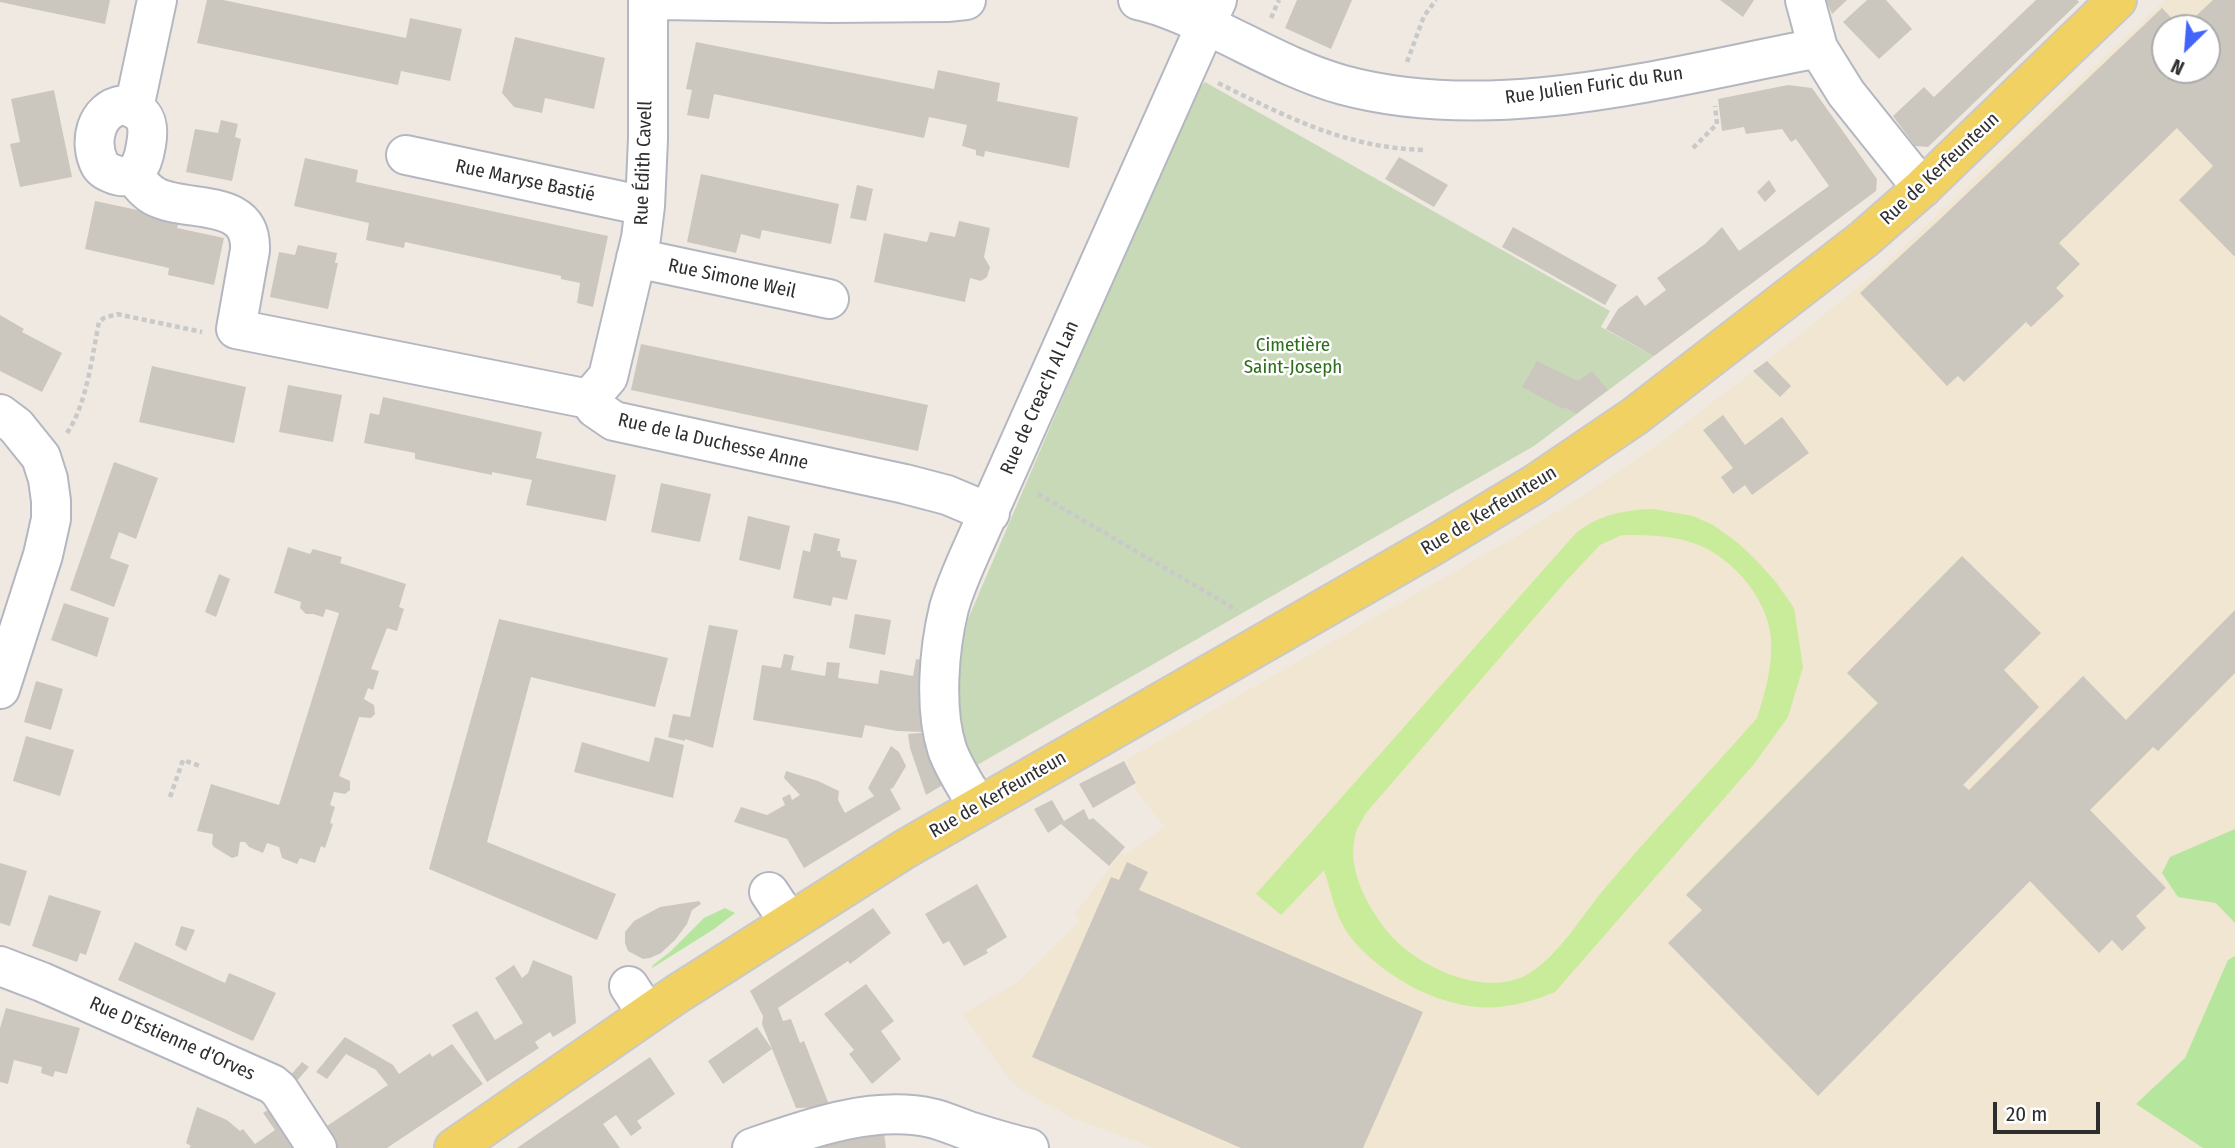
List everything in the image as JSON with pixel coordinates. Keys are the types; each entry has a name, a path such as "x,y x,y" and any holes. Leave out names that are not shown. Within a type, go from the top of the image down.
{"main road":[{"name":"Rue de Kerfeunteun","path":"454,1148 638,1000 756,942 779,907 905,849 1434,545 1535,484 1635,416 1864,239 1922,188 2117,0"}],"street":[{"path":"134,108 157,0"},
{"name":"Rue Édith Cavell","path":"589,399 608,377 636,258 645,206 648,0"},
{"path":"662,0 859,3 965,0"},
{"name":"Rue Julien Furic du Run","path":"1138,0 1177,12 1212,12 1292,66 1320,78 1408,98 1457,101 1545,97 1818,48"},
{"path":"1805,0 1818,48 1846,93 1922,188"},
{"name":"Rue de Creac'h Al Lan","path":"978,806 947,747 941,720 940,691 945,627 950,606 961,575 1212,12"},
{"path":"114,106 134,108 147,121 148,133 144,158 139,168 133,175 125,177 104,170 97,155 96,129 105,112 114,106"},
{"name":"Rue Maryse Bastié","path":"406,155 645,206"},
{"path":"133,175 141,187 157,198 236,216 248,229 250,250 220,331"},
{"name":"Rue Simone Weil","path":"636,258 829,299"},
{"name":"Rue de la Duchesse Anne","path":"220,331 589,399 595,408 614,421 905,484 947,495 990,513"},
{"path":"0,414 16,426 41,457 51,500 48,537 0,689"},
{"name":"Rue D'Estienne d'Orves","path":"0,966 272,1084 279,1090 317,1148"},
{"path":"752,1148 837,1122 895,1115 933,1118 1029,1148"}],"path":[{"path":"1409,54 1424,16 1436,0"},
{"path":"1186,68 1325,133 1378,147 1424,150"},
{"path":"1693,148 1717,124 1709,69"},
{"path":"61,441 73,424 81,403 99,322 104,318 117,314 220,331"},
{"path":"1031,490 1237,610"},
{"path":"170,797 183,760 200,766"}],"shaded area":[{"path":"2165,0 2235,0 2235,1148 1154,1148 1070,1117 1019,1088 1006,1075 963,1014 1018,982 1080,921 1075,914 1121,853 1125,855 1165,827 1134,788 1137,782 1126,760 1510,540 1590,491 1654,447 1767,361 1878,271"}],"green space":[{"name":"Cimetière Saint-Joseph","path":"1205,82 1610,311 1601,327 1654,356 1534,446 972,768 954,718 954,688 968,619 1192,96"},
{"path":"1653,509 1693,516 1713,525 1757,561 1794,608 1803,667 1788,717 1754,764 1555,992 1513,1005 1478,1007 1457,1004 1415,988 1378,964 1349,935 1337,912 1324,870 1281,915 1256,894 1576,533 1603,518","holes":["1622,535 1671,538 1702,547 1731,565 1753,591 1762,606 1771,638 1768,679 1757,718 1624,866 1550,957 1528,974 1510,981 1490,983 1449,974 1411,953 1395,940 1376,916 1363,894 1355,869 1353,857 1357,830 1366,813 1566,581 1600,545"]},
{"path":"2235,829 2235,923 2216,903 2178,897 2162,873 2170,857"},
{"path":"725,908 735,913 652,968 704,918"},
{"path":"2235,956 2235,1148 2203,1148 2136,1104 2185,1058 2228,960"}],"building":[{"path":"0,0 110,0 105,24"},
{"path":"207,0 223,0 406,38 410,18 462,29 450,81 401,71 398,85 197,43"},
{"path":"1297,0 1352,0 1331,49 1285,28"},
{"path":"1720,0 1754,0 1743,17"},
{"path":"1826,0 1847,0 1832,14"},
{"path":"1867,0 1886,0 1912,29 1879,59 1843,22"},
{"path":"2036,0 2079,2 1928,147 1915,146 1893,116 1924,87 1934,97"},
{"path":"2213,0 2235,0 2235,257 2179,200 2213,166 2177,128 2059,243 2080,264 2056,288 2064,296 2031,327 2026,322 1964,382 1958,376 1947,386 1860,293 2151,18 2151,84 2221,84 2221,14 2198,14"},
{"path":"2162,8 2168,14 2156,14"},
{"path":"515,37 605,58 594,109 545,98 542,113 514,107 502,93"},
{"path":"696,42 934,89 938,70 1000,83 997,101 1078,117 1069,168 985,151 984,157 976,155 976,150 962,146 967,125 929,117 924,138 714,94 709,119 687,115 692,90 686,89"},
{"path":"1788,85 1812,88 1877,179 1876,191 1654,356 1606,329 1618,309 1637,295 1645,306 1666,290 1657,278 1705,244 1722,227 1739,251 1829,186 1796,139 1791,142 1782,129 1746,134 1744,127 1722,131 1718,99"},
{"path":"54,90 72,177 20,187 10,144 20,142 11,99"},
{"path":"221,120 238,124 235,137 241,139 232,181 186,172 195,129 218,133"},
{"path":"1399,157 1448,185 1434,207 1385,179"},
{"path":"305,158 358,170 356,182 608,236 593,307 577,303 580,283 561,279 561,276 405,242 404,248 366,240 369,223 294,206"},
{"path":"701,174 839,204 831,244 762,230 760,239 741,234 736,253 687,242"},
{"path":"1769,180 1776,191 1765,202 1757,192"},
{"path":"857,185 873,189 866,221 850,218"},
{"path":"95,201 180,219 177,228 224,238 214,285 168,275 169,268 85,249"},
{"path":"959,221 990,228 984,257 990,267 987,277 981,281 970,278 965,302 874,282 884,233 927,242 930,232 955,237"},
{"path":"1513,227 1617,285 1605,305 1502,247"},
{"path":"298,245 337,253 335,263 338,263 328,309 270,297 279,252 295,255"},
{"path":"0,315 24,329 22,332 62,353 42,392 0,371"},
{"path":"641,344 928,405 918,451 631,390"},
{"path":"1537,361 1578,381 1592,371 1608,390 1576,414 1565,407 1563,409 1522,387"},
{"path":"1767,361 1791,386 1780,397 1753,371"},
{"path":"152,366 246,387 234,443 139,422"},
{"path":"288,385 342,395 333,442 279,432"},
{"path":"383,397 542,432 536,458 616,475 606,521 526,505 532,480 492,472 492,475 415,459 415,453 364,443 370,413 379,415"},
{"path":"1723,415 1745,445 1782,417 1809,453 1752,495 1745,485 1733,494 1721,477 1733,468 1703,430"},
{"path":"114,462 158,478 136,539 119,532 110,558 129,565 114,607 70,590"},
{"path":"661,483 711,494 700,542 651,532"},
{"path":"748,516 790,526 780,570 739,560"},
{"path":"814,533 840,539 837,551 840,551 841,557 857,560 847,600 833,597 831,606 793,598 803,550 810,552"},
{"path":"288,547 310,554 313,549 342,557 340,563 406,584 399,607 404,609 397,631 387,628 371,669 379,671 373,690 368,688 364,699 374,705 375,714 371,718 359,717 339,776 350,781 350,790 345,794 334,792 330,805 335,807 330,823 333,824 325,848 321,846 315,863 300,858 297,864 282,858 279,847 267,843 263,853 249,847 245,842 240,842 238,856 232,858 214,847 213,834 197,831 211,784 279,805 339,613 326,609 323,617 306,614 300,608 301,602 274,593"},
{"path":"1962,556 2041,633 2004,670 2039,707 1963,785 1969,790 2083,676 2126,720 2235,610 2235,673 2158,751 2153,747 2090,810 2166,888 2136,916 2146,928 2122,951 2112,940 2099,953 2030,881 1818,1096 1668,943 1702,910 1686,895 1878,703 1847,673"},
{"path":"219,574 230,579 216,617 205,612"},
{"path":"64,603 109,618 97,657 51,640"},
{"path":"855,614 891,620 885,655 849,648"},
{"path":"499,619 668,658 655,707 531,677 487,842 616,894 597,940 429,869"},
{"path":"709,625 738,630 713,748 668,737 673,714 690,717"},
{"path":"784,654 794,656 791,670 825,676 827,662 840,663 838,678 878,684 880,670 913,676 916,659 925,661 923,732 897,731 865,725 862,738 753,720 762,665 781,668"},
{"path":"36,681 63,689 51,730 24,722"},
{"path":"930,732 951,780 926,795 908,734"},
{"path":"26,736 74,750 60,796 13,781"},
{"path":"655,737 684,745 673,798 574,772 582,742 649,762"},
{"path":"891,746 899,752 906,766 890,789 901,809 804,868 787,839 734,822 741,807 767,815 785,805 782,798 790,794 792,800 800,795 784,778 786,771 839,791 838,800 845,813 874,796 868,788"},
{"path":"1124,761 1136,783 1093,808 1079,784"},
{"path":"1052,800 1064,821 1084,809 1089,820 1093,818 1125,847 1109,866 1061,824 1048,833 1034,809"},
{"path":"1127,862 1148,872 1139,890 1423,1012 1363,1148 1241,1148 1032,1057 1111,877 1119,880"},
{"path":"0,863 27,871 10,926 0,923"},
{"path":"977,884 1007,937 986,950 988,953 964,966 949,941 943,944 925,914"},
{"path":"49,895 101,911 86,955 80,953 77,962 32,946"},
{"path":"699,901 701,904 692,910 687,924 661,953 643,959 628,951 625,932 634,921 660,907"},
{"path":"873,908 891,933 850,964 848,961 778,1008 783,1021 791,1019 800,1043 804,1041 830,1107 796,1108 762,1024 763,1016 750,991"},
{"path":"181,926 195,930 186,951 175,945"},
{"path":"135,942 225,983 229,973 276,993 253,1041 118,980"},
{"path":"533,960 572,976 576,1023 553,1037 550,1032 535,1042 539,1048 487,1082 452,1025 477,1011 495,1040 523,1023 495,978 514,965 522,978 528,973"},
{"path":"866,984 894,1021 881,1031 901,1059 872,1084 849,1054 854,1050 824,1014"},
{"path":"6,1008 80,1028 67,1074 55,1071 53,1077 41,1073 42,1067 14,1060 8,1084 0,1082 0,1028"},
{"path":"757,1027 772,1049 723,1084 708,1061"},
{"path":"345,1037 393,1065 399,1074 430,1053 432,1057 452,1044 483,1084 387,1148 338,1148 324,1128 388,1085 376,1070 346,1054 327,1079 316,1072"},
{"path":"650,1057 675,1094 637,1121 642,1128 631,1136 616,1115 603,1124 620,1148 517,1148"},
{"path":"302,1062 309,1067 294,1084 289,1077"},
{"path":"197,1107 227,1120 240,1131 243,1129 255,1144 275,1130 263,1113 272,1107 299,1148 189,1148 191,1146 186,1143"},
{"path":"884,1133 886,1148 788,1148 798,1144"}]}
